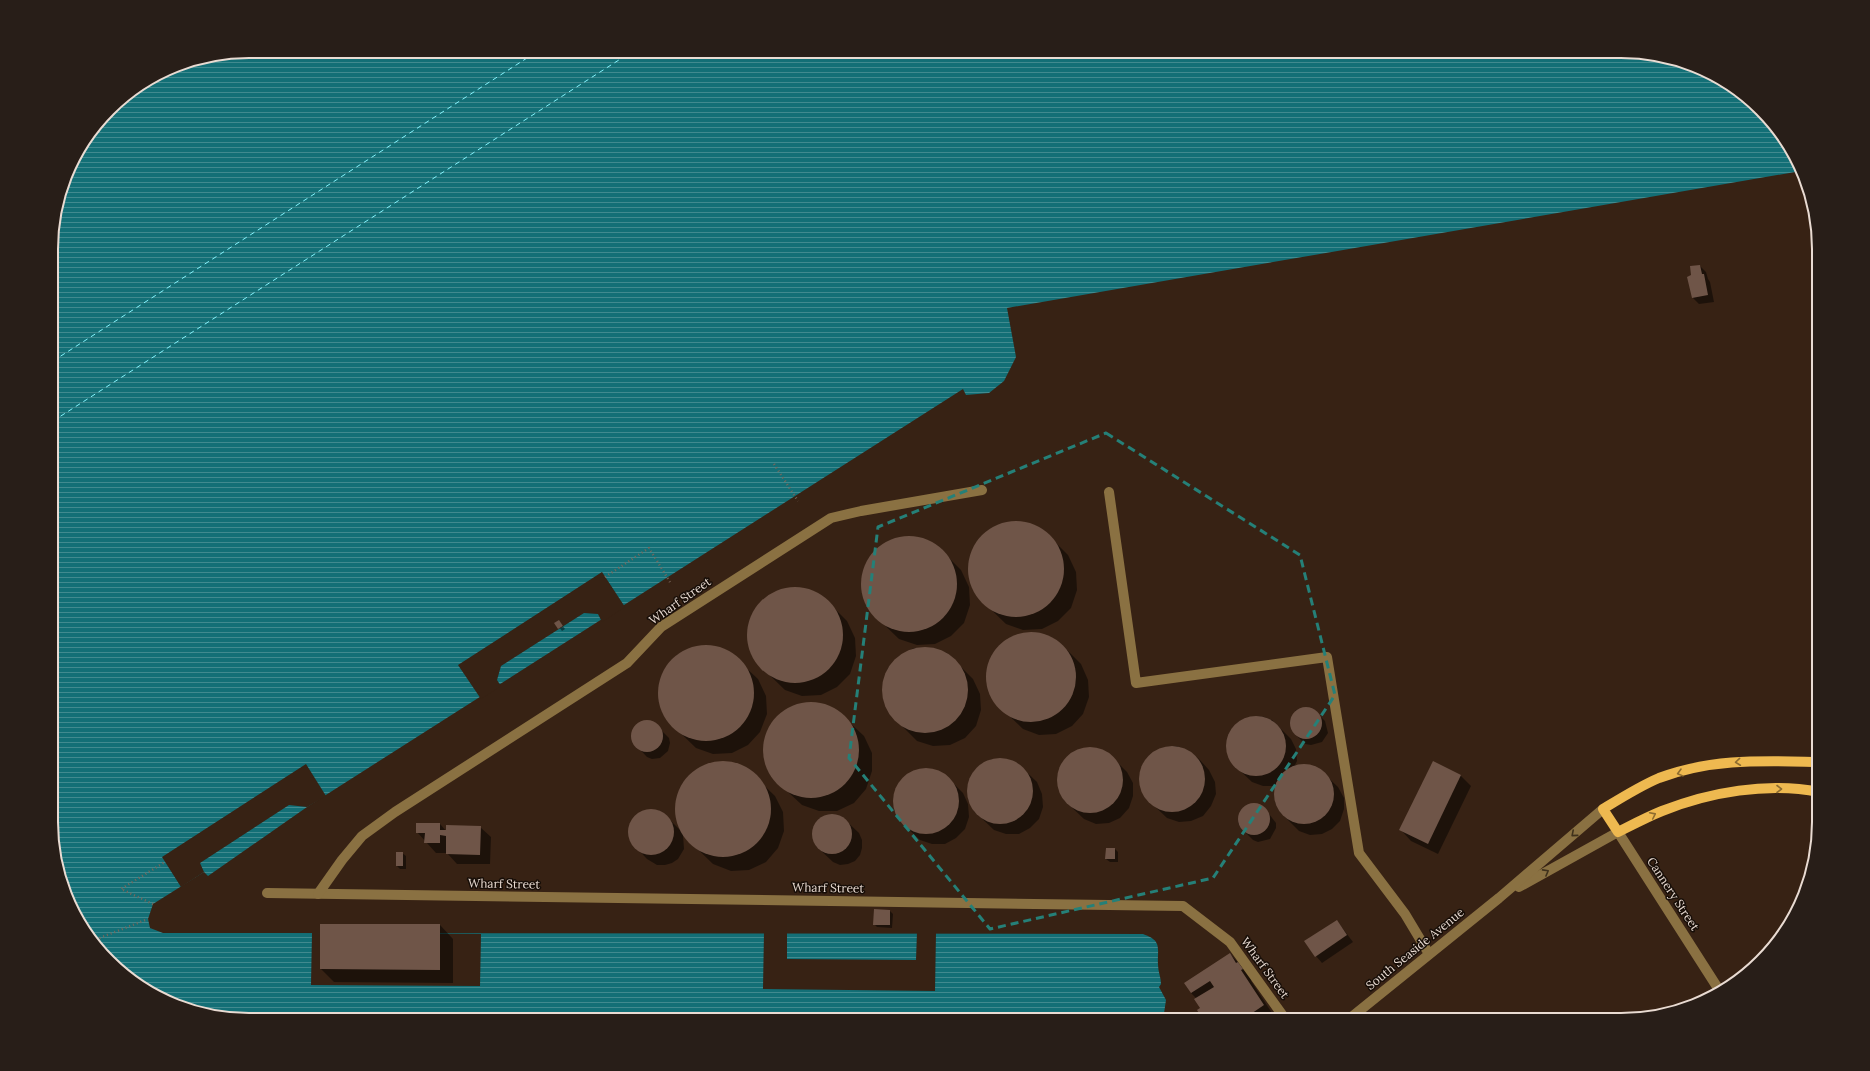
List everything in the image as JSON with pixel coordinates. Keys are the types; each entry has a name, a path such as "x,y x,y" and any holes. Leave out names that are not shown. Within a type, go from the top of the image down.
{"main road":[{"path":"1603,809 1659,778 1718,764 1756,761 1812,762"},
{"path":"1618,832 1662,811 1707,797 1764,789 1812,792"},
{"name":"Cannery Street","path":"1603,809 1618,832"}],"street":[{"name":"Wharf Street","path":"318,894 342,860 362,836 395,812 627,663 661,627 831,518 861,510 982,490"},
{"path":"1108,492 1136,683 1327,657 1359,852 1405,914 1429,954"},
{"name":"South Seaside Avenue","path":"1357,1013 1500,898 1603,809"},
{"name":"South Seaside Avenue","path":"1500,898 1618,832"},
{"name":"Cannery Street","path":"1618,832 1717,987"},
{"name":"Wharf Street","path":"267,894 1183,906 1230,942 1281,1013"}],"path":[{"path":"774,464 798,501"},
{"path":"605,577 649,548 670,582"},
{"path":"153,904 121,889 165,862"},
{"path":"98,939 148,918"}],"highlighted area":[{"path":"1106,433 1300,555 1335,695 1213,878 990,929 849,758 878,527"}],"water":[{"path":"237,58 1633,58 1682,68 1727,90 1747,105 1773,133 1795,172 1007,308 1016,357 1004,381 989,393 966,395 963,389 307,807 208,876 204,872 153,904 148,919 150,928 163,933 1143,934 1154,939 1158,946 1158,967 1161,979 1161,984 1159,987 1166,1000 1164,1013 237,1013 188,1003 153,987 123,966 97,938 78,906 68,883 58,834 58,237 68,188 90,143 105,123 133,97 165,78 188,68"}],"pier":[{"path":"602,572 625,607 602,622 598,614 584,613 501,666 497,680 501,686 481,699 458,665"},
{"path":"306,764 326,796 307,807 289,805 200,863 204,872 181,887 162,857"},
{"path":"764,932 787,932 787,959 916,960 917,932 936,932 935,991 763,989"},
{"path":"312,933 481,934 480,986 311,985"}],"building":[{"path":"1700,265 1702,274 1704,274 1708,295 1692,298 1687,277 1691,275 1690,266"},
{"path":"1016,521 1034,525 1050,535 1060,551 1064,569 1060,587 1050,603 1034,613 1016,617 998,613 982,603 972,587 968,569 972,551 982,535 998,525"},
{"path":"909,536 927,540 943,550 953,566 957,584 953,602 943,618 927,628 909,632 891,628 875,618 865,602 861,584 865,566 875,550 891,540"},
{"path":"795,587 813,591 829,601 839,617 843,635 839,653 829,669 813,679 795,683 777,679 761,669 751,653 747,635 751,617 761,601 777,591"},
{"path":"559,620 563,626 558,629 554,623"},
{"path":"1031,632 1040,633 1056,640 1068,652 1075,668 1075,686 1068,702 1056,714 1040,721 1031,722 1022,721 1006,714 994,702 987,686 986,677 987,668 994,652 1006,640 1022,633"},
{"path":"706,645 724,649 740,659 750,675 754,693 750,711 740,727 724,737 706,741 688,737 672,727 662,711 658,693 662,675 672,659 688,649"},
{"path":"925,647 941,650 949,654 961,666 965,674 968,690 965,706 961,714 949,726 941,730 925,733 909,730 901,726 889,714 885,706 882,690 885,674 889,666 901,654 909,650"},
{"path":"811,702 829,706 845,716 855,732 859,750 855,768 845,784 829,794 811,798 793,794 777,784 767,768 763,750 767,732 777,716 793,706"},
{"path":"1303,707 1309,707 1318,711 1322,723 1318,735 1309,739 1303,739 1294,735 1290,726 1290,720 1294,711"},
{"path":"1250,716 1262,716 1278,724 1284,734 1286,746 1284,758 1278,768 1262,776 1250,776 1234,768 1226,752 1226,740 1234,724"},
{"path":"644,720 650,720 659,724 663,736 659,748 650,752 644,752 635,748 631,739 631,733 635,724"},
{"path":"1166,746 1178,746 1190,751 1200,761 1205,773 1203,792 1190,807 1178,812 1166,812 1154,807 1144,797 1139,785 1139,773 1144,761 1154,751"},
{"path":"1084,747 1096,747 1108,752 1118,762 1123,774 1121,793 1108,808 1096,813 1084,813 1072,808 1062,798 1057,786 1057,774 1062,762 1072,752"},
{"path":"994,758 1006,758 1013,760 1024,767 1031,778 1033,791 1031,804 1024,815 1013,822 1006,824 994,824 987,822 976,815 969,804 967,797 967,785 969,778 976,767 987,760"},
{"path":"723,761 741,765 757,775 767,791 771,809 767,827 757,843 741,853 723,857 705,853 689,843 679,827 675,809 679,791 689,775 705,765"},
{"path":"1433,761 1461,775 1428,844 1399,830"},
{"path":"1298,764 1310,764 1326,772 1332,782 1334,794 1332,806 1326,816 1310,824 1298,824 1282,816 1274,800 1274,788 1282,772"},
{"path":"920,768 932,768 944,773 954,783 959,795 957,814 944,829 932,834 920,834 908,829 898,819 893,807 893,795 898,783 908,773"},
{"path":"1251,803 1257,803 1266,807 1270,819 1266,831 1257,835 1251,835 1242,831 1238,822 1238,816 1242,807"},
{"path":"656,809 660,810 670,819 673,823 673,841 664,851 656,855 646,855 638,851 629,841 628,827 632,819 642,810"},
{"path":"836,814 843,817 849,823 852,834 851,842 843,851 836,854 828,854 821,851 813,842 812,830 815,823 824,815"},
{"path":"416,823 440,823 440,830 446,830 446,825 481,826 480,855 446,854 446,836 440,835 440,843 424,843 425,833 416,833"},
{"path":"1106,848 1115,848 1115,859 1105,859"},
{"path":"396,852 403,852 403,866 396,866"},
{"path":"874,909 890,910 890,925 873,925"},
{"path":"1337,920 1347,935 1315,957 1304,941"},
{"path":"320,924 440,924 440,970 320,969"},
{"path":"1230,953 1236,963 1238,962 1243,969 1241,970 1264,1005 1252,1013 1199,1013 1197,1010 1200,1008 1194,999 1214,987 1210,981 1191,993 1184,983"}],"ferry route":[{"path":"58,358 527,58"},
{"path":"58,418 622,58"}]}
